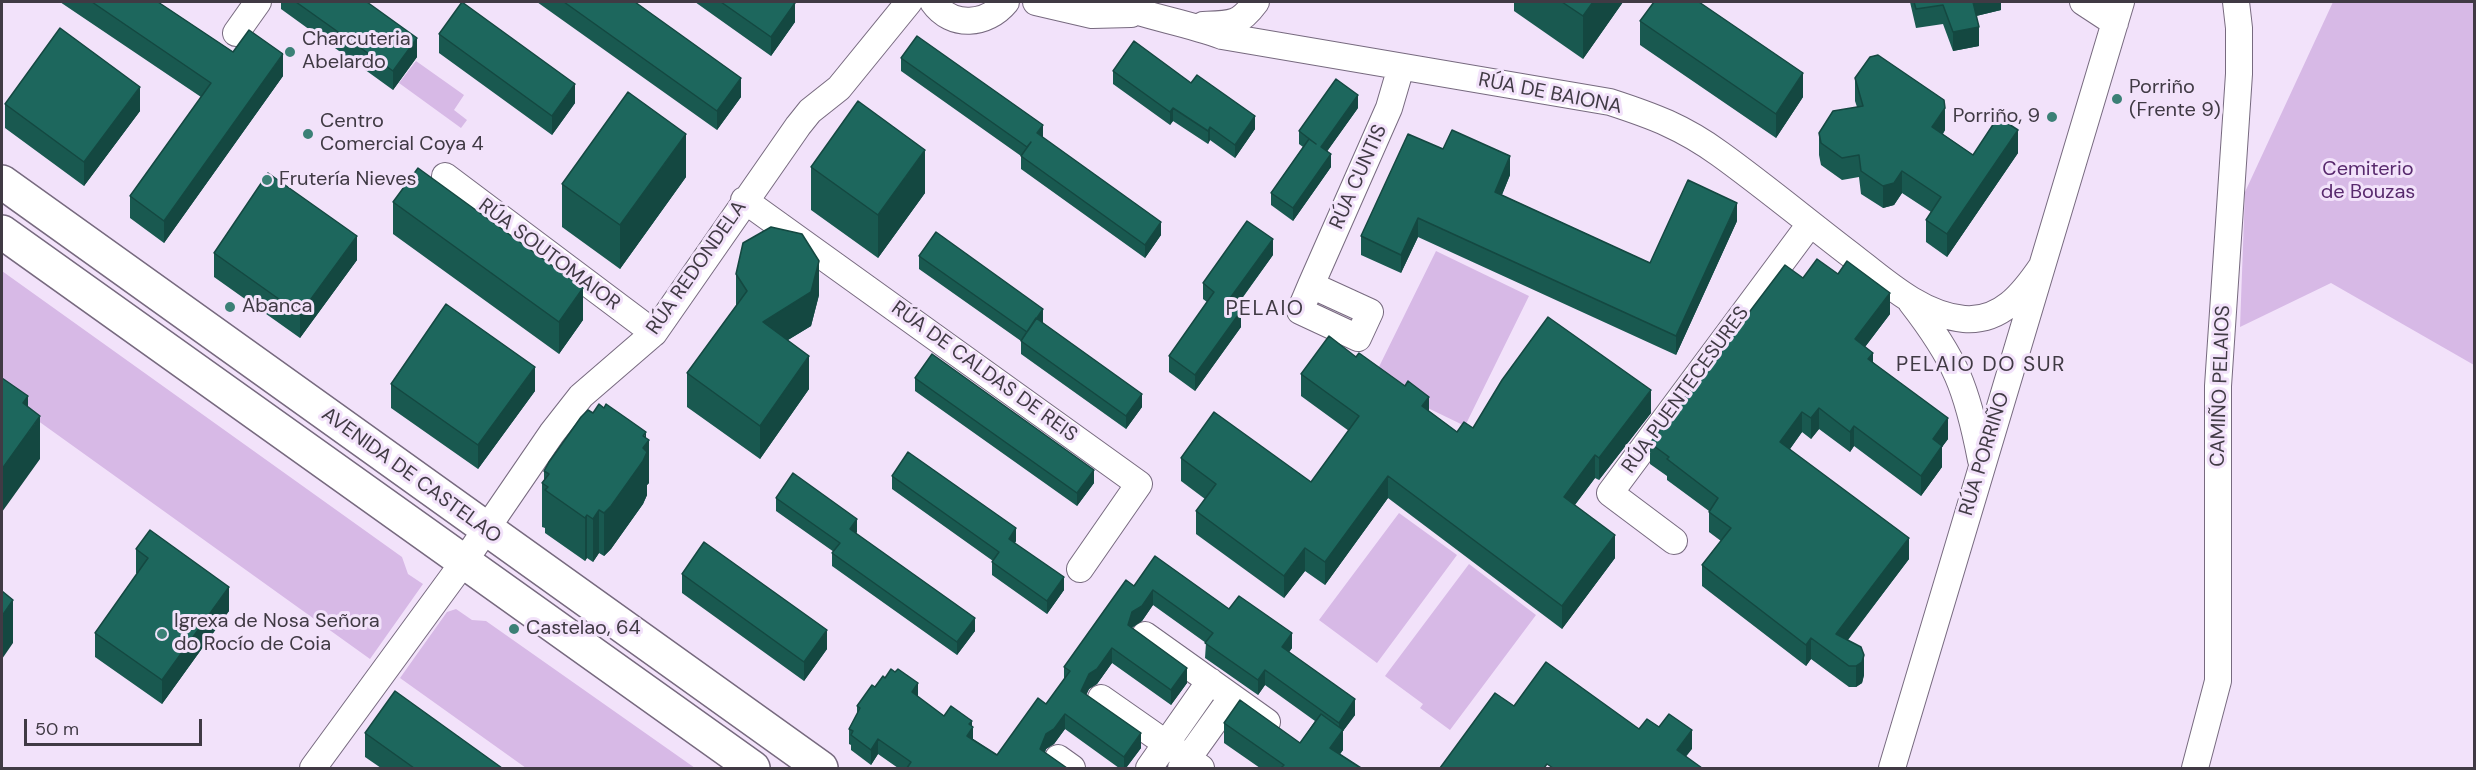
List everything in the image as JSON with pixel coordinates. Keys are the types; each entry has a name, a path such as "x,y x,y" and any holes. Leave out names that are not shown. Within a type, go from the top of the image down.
{"main road":[{"name":"AVENIDA DE CASTELAO","path":"2,182 821,768"},
{"name":"AVENIDA DE CASTELAO","path":"2,232 753,768"}],"street":[{"path":"236,33 258,2"},
{"name":"RÚA REDONDELA","path":"313,768 464,563 581,396 654,333 744,200 810,111 839,88 909,2"},
{"path":"933,2 948,16 972,22 989,17 1006,2"},
{"name":"RÚA DE BAIONA","path":"1036,2 1092,15 1138,14"},
{"name":"RÚA DE BAIONA","path":"1109,2 1138,14 1194,25 1222,36 1610,102 1667,121 1719,153 1909,299 1951,317 1966,319 1992,316 2025,291 2042,266"},
{"path":"1194,25 1231,24 1244,18 1256,2"},
{"path":"2083,2 2121,7"},
{"name":"CAMIÑO PELAIOS","path":"2195,768 2218,681 2218,386 2239,74 2239,28 2236,2"},
{"name":"RÚA PORRIÑO","path":"1892,768 1981,463 2121,7"},
{"name":"RÚA CUNTIS","path":"1311,285 1389,108 1401,67"},
{"name":"RÚA SOUTOMAIOR","path":"445,176 654,333"},
{"name":"RÚA DE CALDAS DE REIS","path":"744,200 1139,484 1080,569"},
{"name":"RÚA PUENTECESURES","path":"1674,541 1610,493 1810,224"},
{"name":"RÚA DE BAIONA","path":"1909,299 1955,365 1966,393 1981,463"},
{"path":"1145,635 1283,733"},
{"path":"1149,768 1210,681"},
{"path":"1101,698 1167,744 1190,765 1232,696"}],"green space":[{"name":"Cemiterio de Bouzas","path":"2333,2 2474,2 2474,365 2331,283 2240,327 2245,192"},
{"path":"416,61 464,95 454,110 467,120 461,128 399,83"},
{"path":"1436,251 1529,296 1465,426 1372,381"},
{"path":"2,271 402,557 408,574 423,584 370,659 2,395"},
{"path":"1399,513 1457,555 1377,663 1319,620"},
{"path":"1469,564 1536,615 1450,730 1420,708 1423,704 1385,676"},
{"path":"456,609 472,620 486,621 695,768 526,768 400,678 447,612"}],"building":[{"path":"92,2 158,2 233,52 249,30 283,54 164,221 130,196 211,83"},
{"path":"296,2 367,2 417,38 393,71"},
{"path":"462,2 575,84 552,116 439,34"},
{"path":"564,2 635,2 741,78 717,111"},
{"path":"721,2 792,2 795,3 771,37"},
{"path":"1562,2 1593,2 1583,16"},
{"path":"1654,2 1699,2 1803,73 1776,114 1640,21"},
{"path":"1914,2 1973,2 1979,27 1953,32 1943,5 1916,9"},
{"path":"60,28 140,87 84,162 5,104"},
{"path":"917,36 1043,125 1037,133 1161,222 1145,245 1021,156 1031,142 1027,147 901,58"},
{"path":"1134,41 1191,83 1197,75 1255,116 1235,145 1210,127 1208,131 1173,108 1170,112 1113,71"},
{"path":"1878,55 1944,100 1945,108 1932,127 1973,155 1998,117 2018,130 1947,234 1926,220 1941,197 1902,171 1894,183 1883,186 1861,171 1859,155 1842,158 1821,143 1819,133 1833,111 1863,106 1855,78 1870,57"},
{"path":"1336,79 1358,95 1321,147 1331,154 1293,208 1271,193 1309,139 1316,144 1299,131"},
{"path":"628,92 686,134 620,225 562,184"},
{"path":"858,101 925,150 878,215 811,167"},
{"path":"1452,130 1510,156 1495,192 1650,263 1688,180 1737,203 1676,336 1418,218 1401,255 1361,236 1408,134 1443,149"},
{"path":"418,168 583,288 559,322 393,202"},
{"path":"268,173 357,236 300,314 214,253"},
{"path":"1247,221 1273,239 1228,301 1241,311 1195,375 1169,356 1214,292 1203,283"},
{"path":"771,227 802,234 819,261 811,292 763,322 809,356 760,426 687,373 747,291 736,274 743,243"},
{"path":"936,232 1043,309 1027,332 919,256"},
{"path":"1817,259 1838,274 1847,261 1890,293 1855,339 1873,353 1868,359 1948,418 1933,439 1942,446 1921,476 1854,426 1850,432 1819,408 1811,418 1802,412 1780,442 1909,538 1836,634 1861,647 1864,655 1862,662 1856,666 1849,666 1811,638 1806,645 1702,565 1731,528 1709,512 1718,498 1650,443 1785,265 1803,278"},
{"path":"446,304 535,367 478,445 391,384"},
{"path":"1548,317 1651,390 1599,458 1595,455 1564,497 1615,535 1562,606 1388,476 1325,562 1305,548 1284,576 1196,511 1216,484 1181,458 1214,412 1311,482 1359,416 1301,374 1329,336 1356,357 1359,353 1405,386 1408,381 1429,397 1422,406 1457,432 1464,422 1473,428 1502,380"},
{"path":"1036,318 1142,394 1126,416 1021,341"},
{"path":"932,354 1094,470 1077,493 915,378"},
{"path":"2,378 28,396 23,403 40,416 2,469"},
{"path":"599,404 604,408 606,404 646,432 643,436 649,440 643,448 647,452 643,461 611,506 604,513 599,510 593,519 587,515 585,518 545,490 548,487 542,483 549,474 544,471 549,462 581,417 588,410 593,413"},
{"path":"908,452 1016,528 1009,539 1064,577 1047,601 992,562 999,552 892,476"},
{"path":"793,473 857,519 850,529 975,618 957,642 832,553 840,543 776,498"},
{"name":"Igrexa de Nosa Señora do Rocío de Coia","path":"150,530 229,587 162,680 95,633 148,558 136,549"},
{"path":"704,542 827,630 804,662 682,574"},
{"path":"1155,556 1229,609 1239,596 1292,633 1282,647 1355,699 1339,723 1265,670 1258,680 1205,643 1213,633 1153,590 1142,606 1132,612 1128,625 1187,668 1171,690 1112,648 1097,669 1089,674 1081,691 1141,733 1124,757 1065,714 1054,729 1046,734 1040,749 1067,768 907,768 911,762 878,739 871,750 851,735 853,731 849,729 860,708 857,706 872,685 875,687 891,669 895,672 898,669 918,683 912,692 944,716 951,706 972,721 969,724 973,727 967,736 997,755 1038,698 1046,704 1070,671 1064,667 1126,580 1134,586"},
{"path":"2,591 13,600 2,616"},
{"path":"1546,662 1639,729 1647,719 1659,727 1669,714 1692,730 1677,750 1702,768 1553,768 1547,764 1544,768 1440,768 1495,693 1514,706"},
{"path":"395,691 502,768 414,768 365,733"},
{"path":"1240,700 1300,743 1321,714 1343,730 1330,748 1361,768 1281,768 1284,765 1224,723"}],"place":[{"name":"Charcuteria Abelardo","path":"290,52"},
{"name":"Porriño (Frente 9)","path":"2117,99"},
{"name":"Porriño, 9","path":"2052,117"},
{"name":"Centro Comercial Coya 4","path":"308,134"},
{"name":"Frutería Nieves","path":"267,180"},
{"name":"Abanca","path":"230,307"},
{"name":"Castelao, 64","path":"514,629"},
{"name":"Igrexa de Nosa Señora do Rocío de Coia","path":"162,634"}],"district":[{"name":"PELAIO","path":"1265,309"},
{"name":"PELAIO DO SUR","path":"1981,365"}]}
